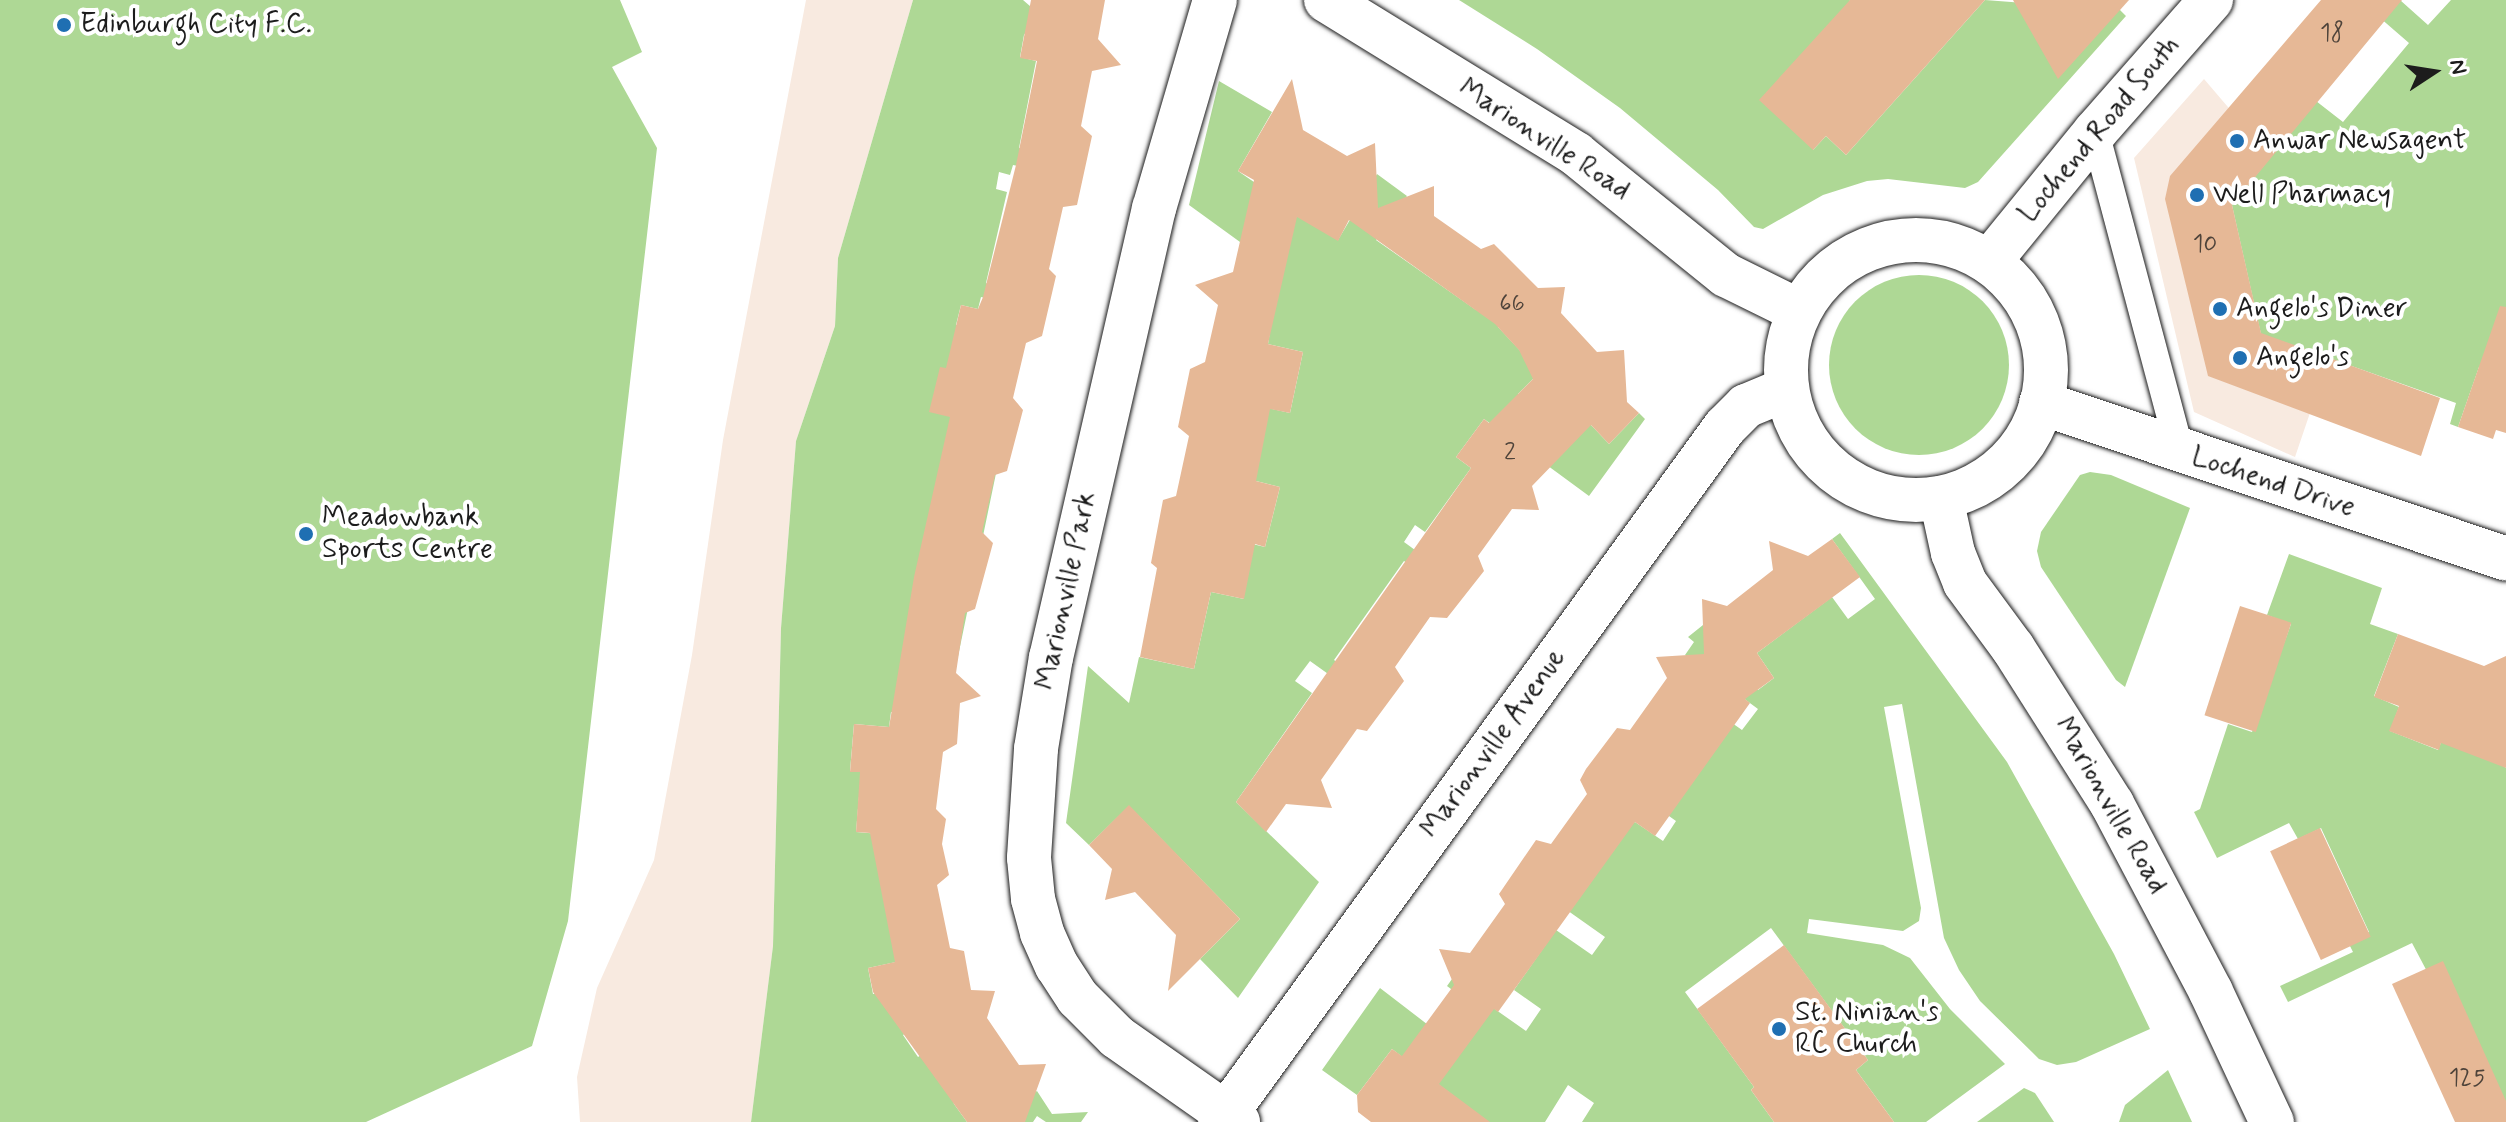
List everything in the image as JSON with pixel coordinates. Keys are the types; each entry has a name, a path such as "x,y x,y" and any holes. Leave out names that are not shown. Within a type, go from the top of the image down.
{"street":[{"name":"Marionville Park","path":"1215,0 1154,208 1051,657 1036,749 1029,858 1033,899 1042,933 1057,966 1078,998 1117,1037 1228,1119"},
{"name":"Lochend Road South","path":"1989,262 2095,132 2211,0"},
{"name":"Marionville Road","path":"1331,2 1576,154 1726,275 1799,311"},
{"path":"1919,239 1956,245 1989,262 2026,300 2038,324 2045,350 2041,403 2028,436 2005,465 1975,486 1941,498 1911,500 1882,496 1854,484 1829,467 1809,445 1795,418 1787,389 1787,349 1799,311 1820,281 1848,258 1882,243 1919,239"},
{"name":"Marionville Avenue","path":"1228,1119 1725,427 1746,406 1787,389"},
{"name":"Lochend Drive","path":"2041,403 2506,559"},
{"name":"Marionville Road","path":"1941,498 1953,553 1965,583 2022,660 2112,804 2211,992 2272,1122"}],"lane":[{"path":"2095,132 2180,452"}],"shaded area":[{"path":"806,0 913,0 838,258 835,326 796,441 781,628 773,946 751,1122 580,1122 577,1077 597,988 654,860 692,655 723,440"},
{"path":"2204,79 2376,280 2329,357 2295,457 2194,412 2134,158"}],"green space":[{"name":"Meadowbank Sports Centre","path":"0,0 620,0 642,52 612,67 657,148 568,921 532,1046 366,1122 0,1122"},
{"path":"913,0 1023,0 1038,13 1024,35 1020,57 1036,61 1019,148 1075,160 1069,177 1013,165 1010,175 999,172 996,189 1007,192 986,283 1033,310 981,297 978,309 961,305 956,325 973,329 1005,430 945,719 891,712 889,727 854,724 850,771 861,772 856,832 880,834 896,962 868,968 873,994 957,977 968,990 903,1035 918,1057 937,1044 954,1104 967,1122 751,1122 773,946 781,628 796,441 835,326 838,258"},
{"path":"1459,0 1850,0 1813,150 1826,136 1846,155 1985,0 2120,10 2126,16 1978,182 1965,188 1888,179 1867,181 1823,195 1763,229 1754,227 1718,190 1620,108 1537,49"},
{"path":"2400,0 2428,25 2451,0 2506,0 2506,376 2479,367 2458,427 2450,424 2456,403 2261,334 2232,205 2316,101 2343,122 2409,43 2364,4"},
{"path":"1219,81 1272,112 1238,171 1338,240 1377,174 1407,196 1376,240 1476,310 1506,267 1498,327 1540,372 1518,394 1591,425 1609,444 1639,413 1645,419 1589,496 1484,419 1456,457 1471,468 1425,532 1415,525 1404,542 1459,582 1448,592 1404,561 1334,660 1378,692 1373,706 1310,661 1295,681 1312,693 1236,802 1319,882 1238,998 1200,959 1240,919 1129,806 1089,845 1066,823 1088,666 1129,703 1139,657 1194,669 1211,592 1244,599 1227,538 1265,547 1280,487 1240,477 1254,405 1290,413 1303,352 1268,344 1280,271 1189,205"},
{"path":"1919,275 1954,281 1983,301 2003,330 2009,365 2003,400 1983,429 1954,449 1919,455 1884,449 1855,429 1835,400 1829,365 1835,330 1855,301 1884,281"},
{"path":"2090,472 2111,475 2190,508 2125,687 2116,680 2041,567 2037,551 2041,532 2080,475"},
{"path":"1840,533 2007,762 2114,954 2150,1029 2076,1062 2057,1065 2039,1059 1980,1001 1959,970 1944,938 1902,704 1884,707 1921,908 1919,921 1903,931 1809,919 1807,933 1883,945 1910,958 1950,1009 2005,1064 1926,1122 1894,1122 1856,1070 1868,1060 1771,928 1685,992 1754,1087 1751,1090 1774,1122 1582,1122 1594,1103 1568,1085 1545,1122 1488,1122 1392,1049 1357,1095 1322,1070 1380,988 1462,1051 1451,989 1447,986 1452,979 1526,1031 1541,1009 1514,990 1556,930 1592,955 1605,937 1523,879 1635,822 1663,841 1676,821 1604,770 1715,711 1742,730 1758,709 1685,655 1694,642 1688,637 1703,625 1735,668 1758,690 1774,678 1757,653 1832,597 1848,619 1875,599 1832,539"},
{"path":"2289,554 2382,588 2370,624 2398,634 2374,696 2399,707 2390,731 2438,750 2448,725 2506,768 2506,1121 2412,943 2288,1002 2280,986 2353,952 2348,942 2369,932 2321,828 2298,839 2289,823 2217,858 2194,812 2200,809 2228,724 2252,732 2291,624 2267,615"},
{"path":"2168,1070 2192,1122 2119,1122 2125,1105"},
{"path":"2024,1088 2035,1093 2054,1122 1977,1122"},
{"path":"1037,1091 1052,1114 1088,1112 1081,1122 1046,1122 1037,1116 1033,1122 990,1122"}],"building":[{"path":"1031,0 1105,0 1098,39 1121,65 1092,71 1081,126 1092,136 1077,205 1063,207 1049,269 1056,276 1042,336 1026,343 1013,398 1023,410 1007,471 995,475 982,532 993,543 975,609 965,613 956,673 981,696 960,703 957,744 943,752 936,809 946,819 942,844 949,875 937,885 950,948 964,951 971,990 995,991 987,1018 1019,1065 1046,1064 1025,1122 967,1122 873,992 868,968 895,962 870,833 856,832 860,772 850,772 854,724 889,727 914,577 950,417 929,412 940,367 946,368 961,305 978,309 983,297 1016,165 1037,61 1020,58"},
{"path":"1850,0 1985,0 1846,155 1826,136 1813,150 1759,100"},
{"path":"2013,0 2129,0 2058,79"},
{"path":"2321,0 2402,0 2232,205 2261,333 2440,398 2421,456 2208,376 2165,199 2170,176"},
{"path":"1292,79 1303,130 1347,156 1375,143 1378,208 1434,186 1434,216 1481,249 1494,244 1538,288 1565,287 1561,313 1597,352 1624,350 1627,402 1639,413 1609,444 1591,425 1532,486 1539,510 1512,509 1478,556 1484,571 1447,618 1430,617 1395,667 1404,681 1367,731 1357,729 1321,780 1332,808 1286,804 1266,832 1236,802 1471,468 1456,457 1484,419 1489,423 1533,379 1519,350 1495,324 1349,220 1338,241 1297,217 1268,344 1303,352 1290,413 1270,409 1256,481 1280,487 1265,547 1255,544 1244,599 1211,592 1194,669 1140,657 1157,568 1151,563 1163,500 1176,496 1189,436 1178,427 1190,369 1205,362 1218,305 1195,285 1233,272 1254,180 1238,171"},
{"path":"2500,306 2506,307 2506,433 2496,430 2493,439 2458,427"},
{"path":"1832,539 1860,577 1757,653 1774,678 1745,699 1750,703 1655,836 1635,822 1498,1012 1494,1009 1439,1084 1490,1122 1371,1122 1358,1112 1357,1095 1392,1049 1402,1056 1454,985 1439,949 1470,953 1505,904 1499,894 1536,840 1551,844 1587,794 1580,780 1586,769 1617,728 1630,730 1667,678 1656,657 1704,654 1702,599 1727,606 1773,570 1769,541 1808,556"},
{"path":"2240,606 2291,623 2256,732 2204,715"},
{"path":"2398,634 2484,666 2506,656 2506,768 2441,743 2439,750 2389,731 2399,706 2374,697"},
{"path":"1129,805 1240,919 1168,991 1176,935 1135,892 1105,900 1112,869 1089,845"},
{"path":"2320,828 2371,937 2321,960 2270,851"},
{"name":"St. Ninian's RC Church","path":"1784,945 1868,1060 1856,1070 1894,1122 1774,1122 1751,1090 1754,1087 1697,1009"},
{"path":"2443,961 2506,1101 2506,1122 2455,1122 2392,984"}],"place":[{"name":"Edinburgh City F.C.","path":"64,25"},
{"name":"Anwar Newsagent","path":"2237,141"},
{"name":"Well Pharmacy","path":"2197,195"},
{"name":"Angelo's Diner","path":"2220,309"},
{"name":"Angelo's","path":"2240,358"},
{"name":"Meadowbank Sports Centre","path":"306,534"},
{"name":"St. Ninian's RC Church","path":"1779,1029"}]}
